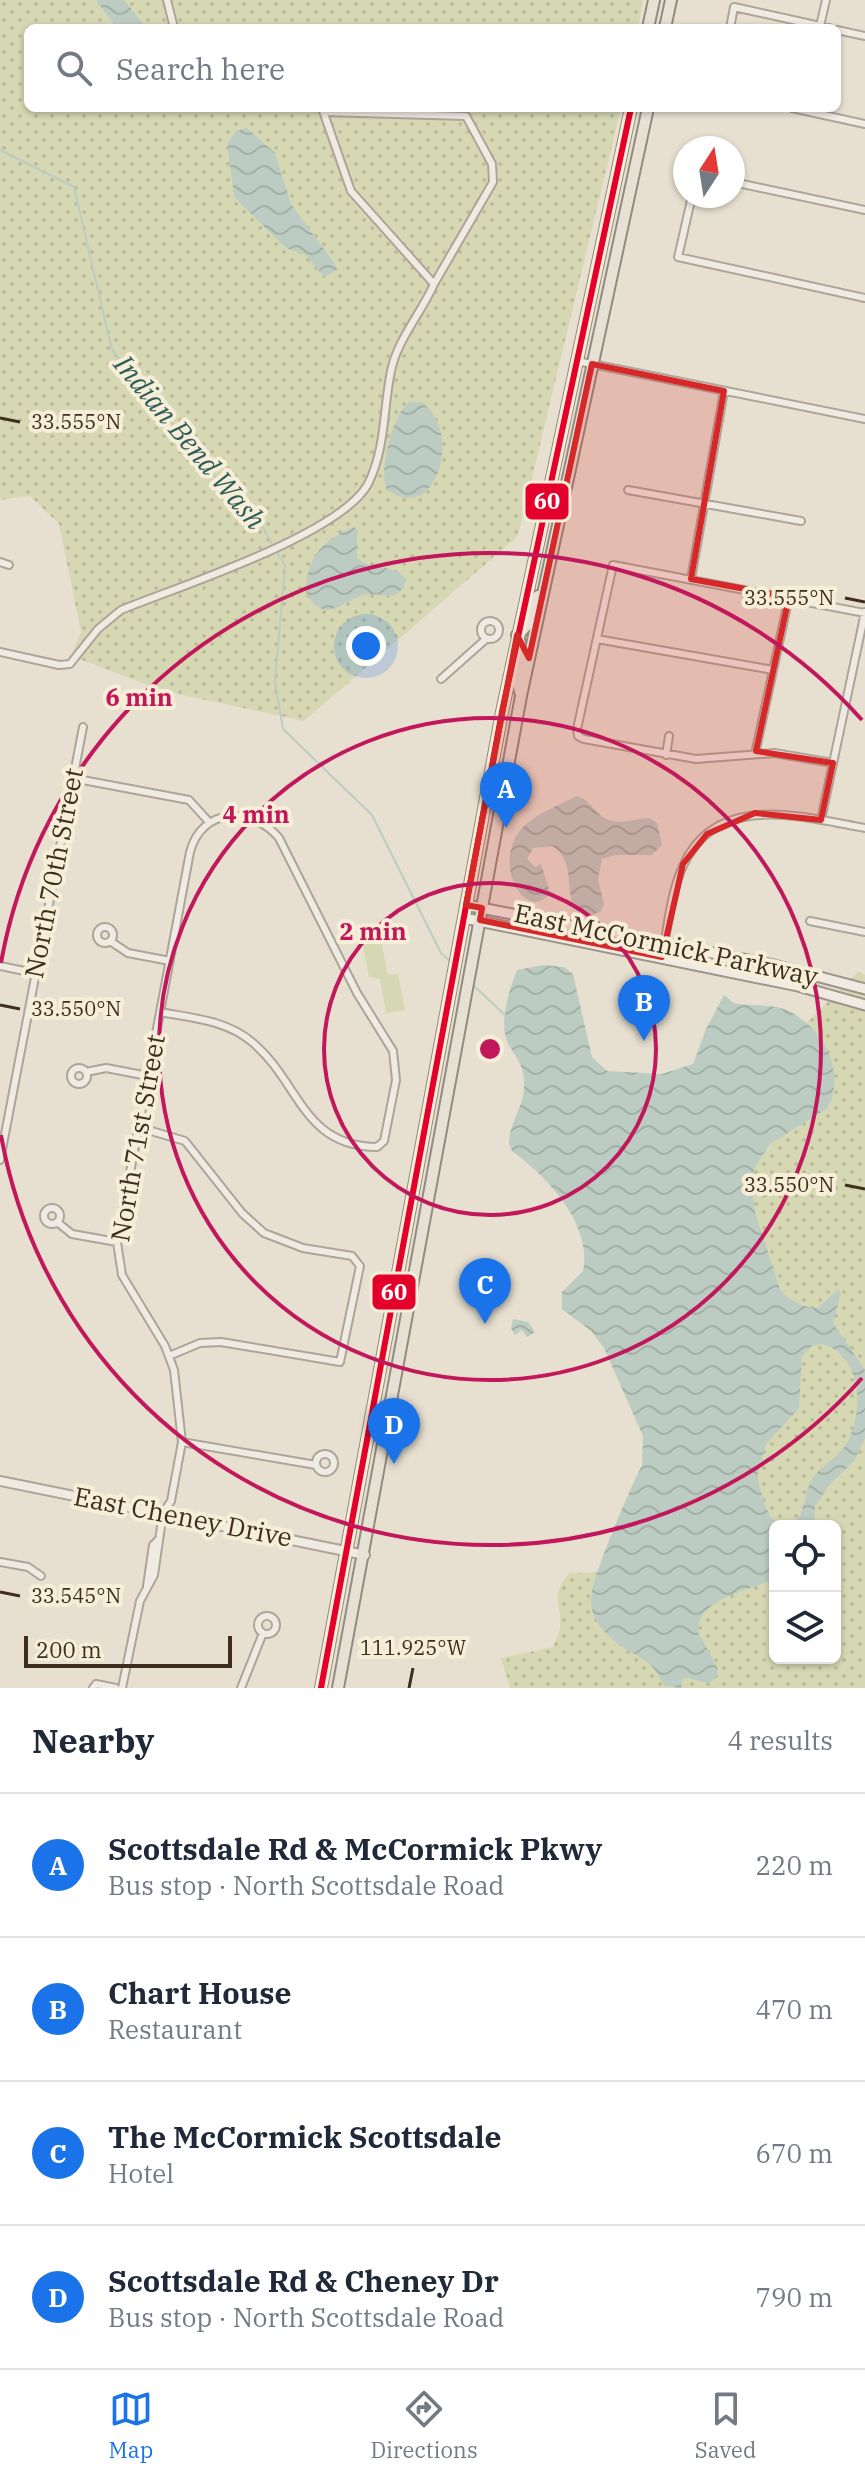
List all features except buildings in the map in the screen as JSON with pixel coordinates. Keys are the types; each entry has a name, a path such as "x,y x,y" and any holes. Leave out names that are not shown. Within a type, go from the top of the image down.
{"main road":[{"path":"649,24 654,0"},
{"path":"666,24 671,0"},
{"path":"321,1688 349,1551 517,635 630,112"},
{"path":"338,1688 365,1555 521,696 647,112"},
{"path":"517,635 528,624 546,579"},
{"path":"517,635 523,647 516,684 521,696"},
{"name":"East McCormick Parkway","path":"466,905 805,972 865,989"},
{"name":"East McCormick Parkway","path":"464,919 662,957 865,1005"}],"street":[{"path":"167,0 173,24"},
{"path":"824,24 826,0"},
{"path":"731,24 734,7 810,24"},
{"path":"841,31 865,36"},
{"path":"324,112 351,191 434,284"},
{"path":"0,652 59,665 72,662 98,629 121,610 257,555 340,513 357,500 368,482 384,434 391,369 434,284 493,182 492,164 466,116 371,112"},
{"path":"810,112 865,124"},
{"path":"745,185 865,210"},
{"path":"689,208 678,257 865,298"},
{"path":"577,361 865,419"},
{"path":"691,579 724,391"},
{"path":"628,490 801,521"},
{"path":"0,562 9,565"},
{"path":"821,820 865,613 613,565 578,736 666,755 706,760 755,754 833,763"},
{"path":"755,754 789,597"},
{"path":"486,639 480,631 483,623 495,622 499,630 517,635"},
{"path":"441,679 486,639 495,638 499,630"},
{"path":"597,639 773,670"},
{"name":"North 70th Street","path":"0,1160 83,727"},
{"path":"666,755 669,736"},
{"path":"72,778 180,797 195,804 209,822 235,814 250,816 266,824 279,838 357,993 391,1045 396,1061 396,1080 381,1145 372,1148 343,1142 320,1130 262,1053 236,1031 216,1023 160,1012"},
{"path":"662,957 683,864 707,834 730,820 755,813 865,828"},
{"name":"North 71st Street","path":"93,1688 96,1684 119,1688 163,1513 171,1501 182,1442 177,1383 169,1356 122,1275 117,1242 191,847 209,822"},
{"path":"810,921 865,932"},
{"path":"110,941 128,953 170,961"},
{"path":"0,966 34,973"},
{"path":"86,1072 106,1068 148,1076"},
{"path":"138,1127 185,1141 242,1213 264,1233 290,1244 358,1259 360,1266 340,1362 221,1342 200,1343 169,1356"},
{"path":"57,1222 72,1234 117,1242"},
{"path":"182,1442 316,1465"},
{"name":"East Cheney Drive","path":"0,1481 365,1555"},
{"path":"0,1562 28,1567 41,1576"},
{"path":"241,1688 263,1633"}],"highlighted area":[{"path":"592,364 724,391 691,579 789,597 756,751 833,763 821,820 755,813 707,834 683,864 662,957 480,920 482,908 466,905 517,635 529,658"}],"green space":[{"path":"0,0 643,0 639,24 24,24 24,112 620,112 518,536 304,721 164,691 71,656 81,632 59,524 30,496 0,500"},
{"path":"381,940 388,975 398,974 405,1010 386,1013 380,979 369,977 363,947 366,942"},
{"path":"858,972 865,975 865,1688 510,1688 501,1658 553,1647 560,1628 558,1594 570,1573 687,1571 786,1297 780,1289 755,1212 752,1188 754,1169 770,1144 828,1108 831,1103 819,1037 806,1023"}],"water":[{"path":"96,0 124,0 143,24 114,24"},
{"path":"247,128 275,153 291,204 338,269 324,277 306,255 286,248 234,195 227,144 236,131"},
{"path":"410,402 422,403 434,415 441,432 442,451 439,469 431,485 420,495 405,498 387,490 384,471 393,429 404,407"},
{"path":"354,527 357,530 357,558 369,565 400,573 405,578 404,588 395,595 369,594 337,607 323,609 307,595 312,562 324,545"},
{"path":"577,796 609,820 624,822 650,818 657,823 662,845 652,855 615,855 602,859 598,879 604,904 601,911 590,916 580,913 574,906 566,864 552,846 533,848 527,859 535,867 541,864 550,892 542,900 533,902 517,889 510,863 511,848 523,827"},
{"path":"543,965 564,967 573,974 592,1057 607,1071 662,1074 693,1064 706,1029 724,995 737,1004 789,1011 821,1040 833,1066 833,1094 828,1108 770,1144 754,1169 752,1188 755,1212 780,1289 797,1303 818,1308 838,1289 841,1293 833,1323 865,1370 865,1438 854,1461 829,1485 815,1507 814,1520 796,1520 814,1477 843,1449 856,1416 856,1386 845,1359 821,1344 812,1346 802,1356 799,1408 766,1444 757,1476 764,1503 774,1520 769,1520 769,1580 716,1603 700,1620 698,1632 718,1669 716,1679 708,1683 683,1677 681,1688 664,1686 647,1662 606,1633 592,1611 591,1600 597,1573 642,1465 643,1436 604,1348 591,1331 562,1309 562,1292 583,1271 584,1253 574,1219 552,1188 512,1151 509,1144 524,1089 521,1067 504,1030 505,1009 517,970"},
{"path":"513,1319 528,1322 535,1332 527,1337 522,1330 515,1335 511,1329"}],"waterway":[{"name":"Indian Bend Wash","path":"0,150 74,187 112,350 217,479 262,526 285,566 275,681 283,729 372,815 441,953 451,962"},
{"name":"Indian Bend Wash","path":"472,984 508,1018"}],"transit line":[{"name":"60","path":"321,1688 502,712 630,112"}],"place":[{"name":"Scottsdale Rd & McCormick Pkwy","path":"506,828"},
{"name":"Chart House","path":"644,1041"},
{"name":"The McCormick Scottsdale","path":"485,1324"},
{"name":"Scottsdale Rd & Cheney Dr","path":"394,1464"}]}
